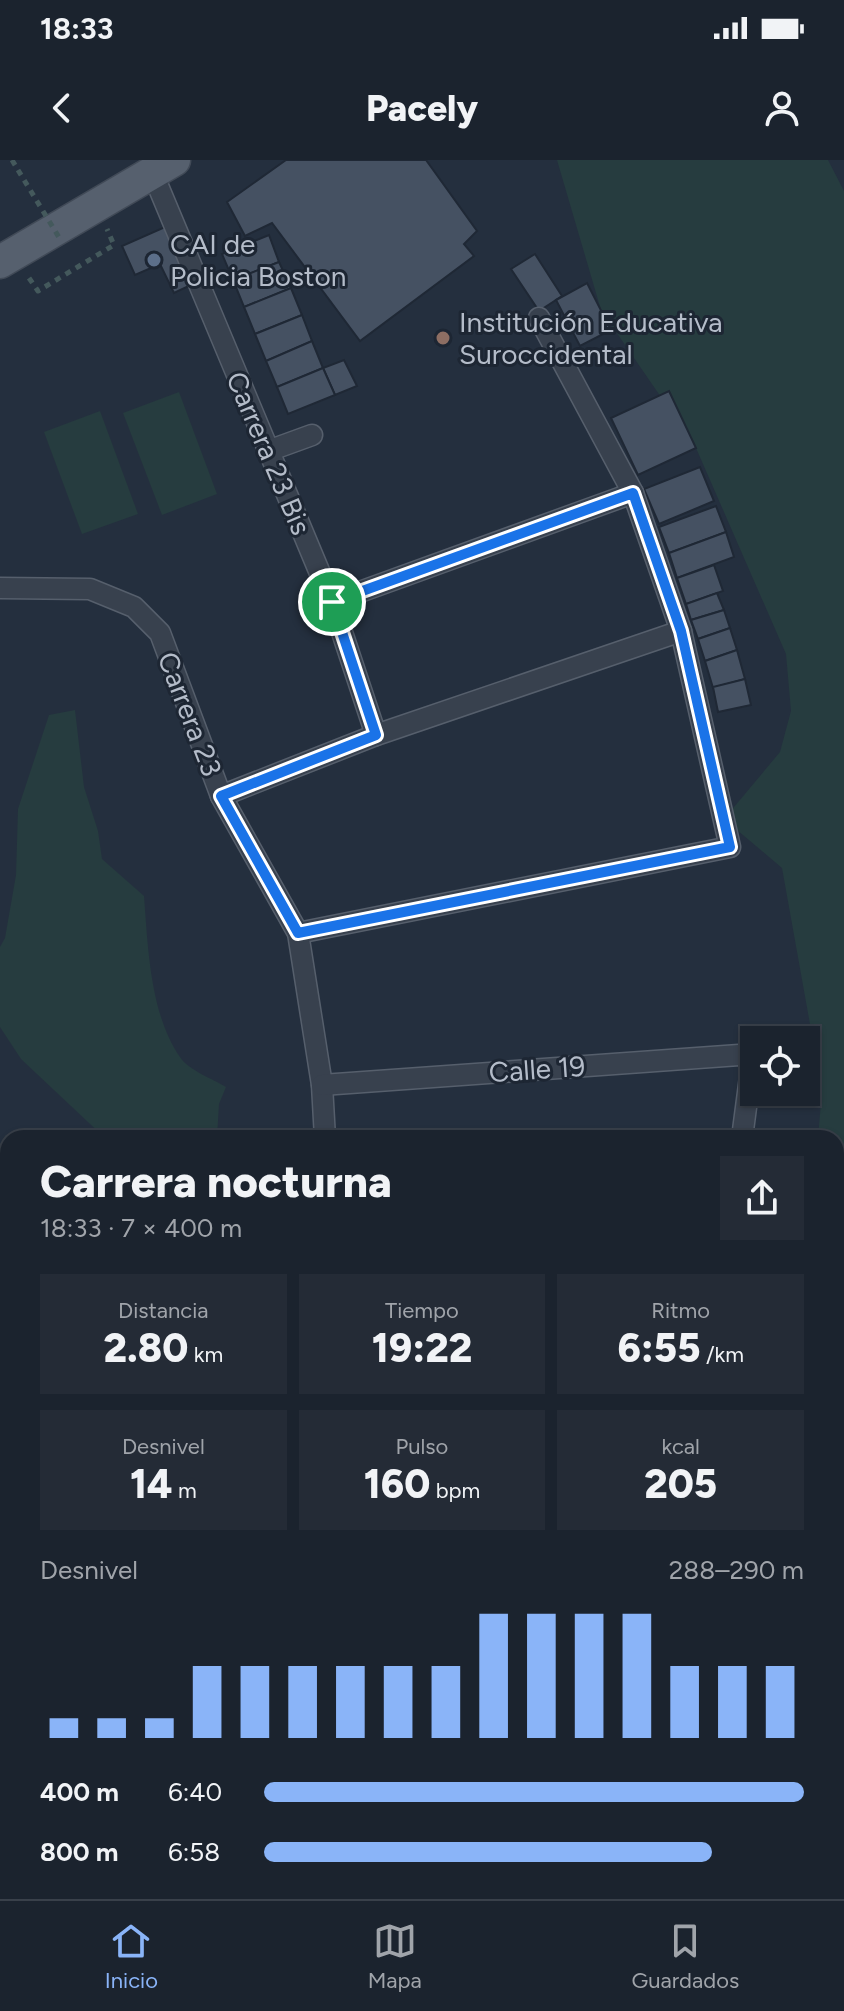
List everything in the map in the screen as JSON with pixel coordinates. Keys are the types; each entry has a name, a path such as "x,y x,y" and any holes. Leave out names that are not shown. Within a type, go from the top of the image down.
{"main road":[{"path":"0,262 163,167"}],"street":[{"name":"Carrera 23 Bis","path":"163,167 268,451 332,602 376,735"},
{"path":"298,933 730,847 681,631 633,493 539,318"},
{"path":"268,451 312,435"},
{"path":"332,602 633,493"},
{"name":"Carrera 23","path":"0,588 90,589 134,607 160,633 221,796 298,933 322,1085 325,1130"},
{"path":"221,796 376,735 681,631"},
{"name":"Calle 19","path":"322,1085 740,1055"},
{"path":"743,1130 746,1106"}],"path":[{"path":"12,160 60,239"},
{"path":"38,291 114,245"}],"green space":[{"path":"557,160 828,160 844,191 844,1130 819,1130 822,1091 820,1026 810,1026 782,868 724,819 780,752 791,711 786,654 696,448 601,310"},
{"path":"179,392 217,494 162,515 123,413"},
{"path":"100,411 138,514 82,534 44,432"},
{"path":"75,710 84,787 98,831 102,859 144,896 152,980 170,1040 184,1062 226,1087 219,1104 217,1130 96,1130 21,1059 0,1027 0,947 5,938 16,875 18,809 49,715"}],"building":[{"path":"286,160 426,160 477,231 464,244 474,256 360,341 272,223 245,236 227,202"},
{"name":"CAI de Policia Boston","path":"165,227 191,285 174,293 160,264 135,275 122,246"},
{"path":"269,235 279,262 233,280 222,254"},
{"path":"535,254 562,296 539,311 511,269"},
{"path":"279,262 291,288 244,307 233,280"},
{"path":"587,283 611,330 580,346 556,300"},
{"path":"291,288 302,315 255,334 244,307"},
{"path":"302,315 312,341 266,361 255,334"},
{"path":"312,341 323,368 277,387 266,361"},
{"path":"344,360 357,386 335,395 323,368"},
{"path":"323,368 335,395 288,414 277,387"},
{"path":"669,391 696,448 638,475 611,418"},
{"path":"700,467 714,501 659,524 644,489"},
{"path":"716,506 726,532 669,553 659,527"},
{"path":"726,532 734,557 677,578 669,553"},
{"path":"714,565 723,591 686,604 677,578"},
{"path":"717,593 724,610 691,620 686,604"},
{"path":"724,610 730,628 698,639 691,620"},
{"path":"730,628 737,650 705,661 698,639"},
{"path":"737,650 745,679 713,688 705,661"},
{"path":"745,679 751,705 718,712 713,687"}],"place":[{"name":"CAI de Policia Boston","path":"154,260"},
{"name":"Institución Educativa Suroccidental","path":"443,338"}],"route":[{"path":"633,493 681,631 730,847 298,933 221,796 376,735 332,602 633,493"}]}
